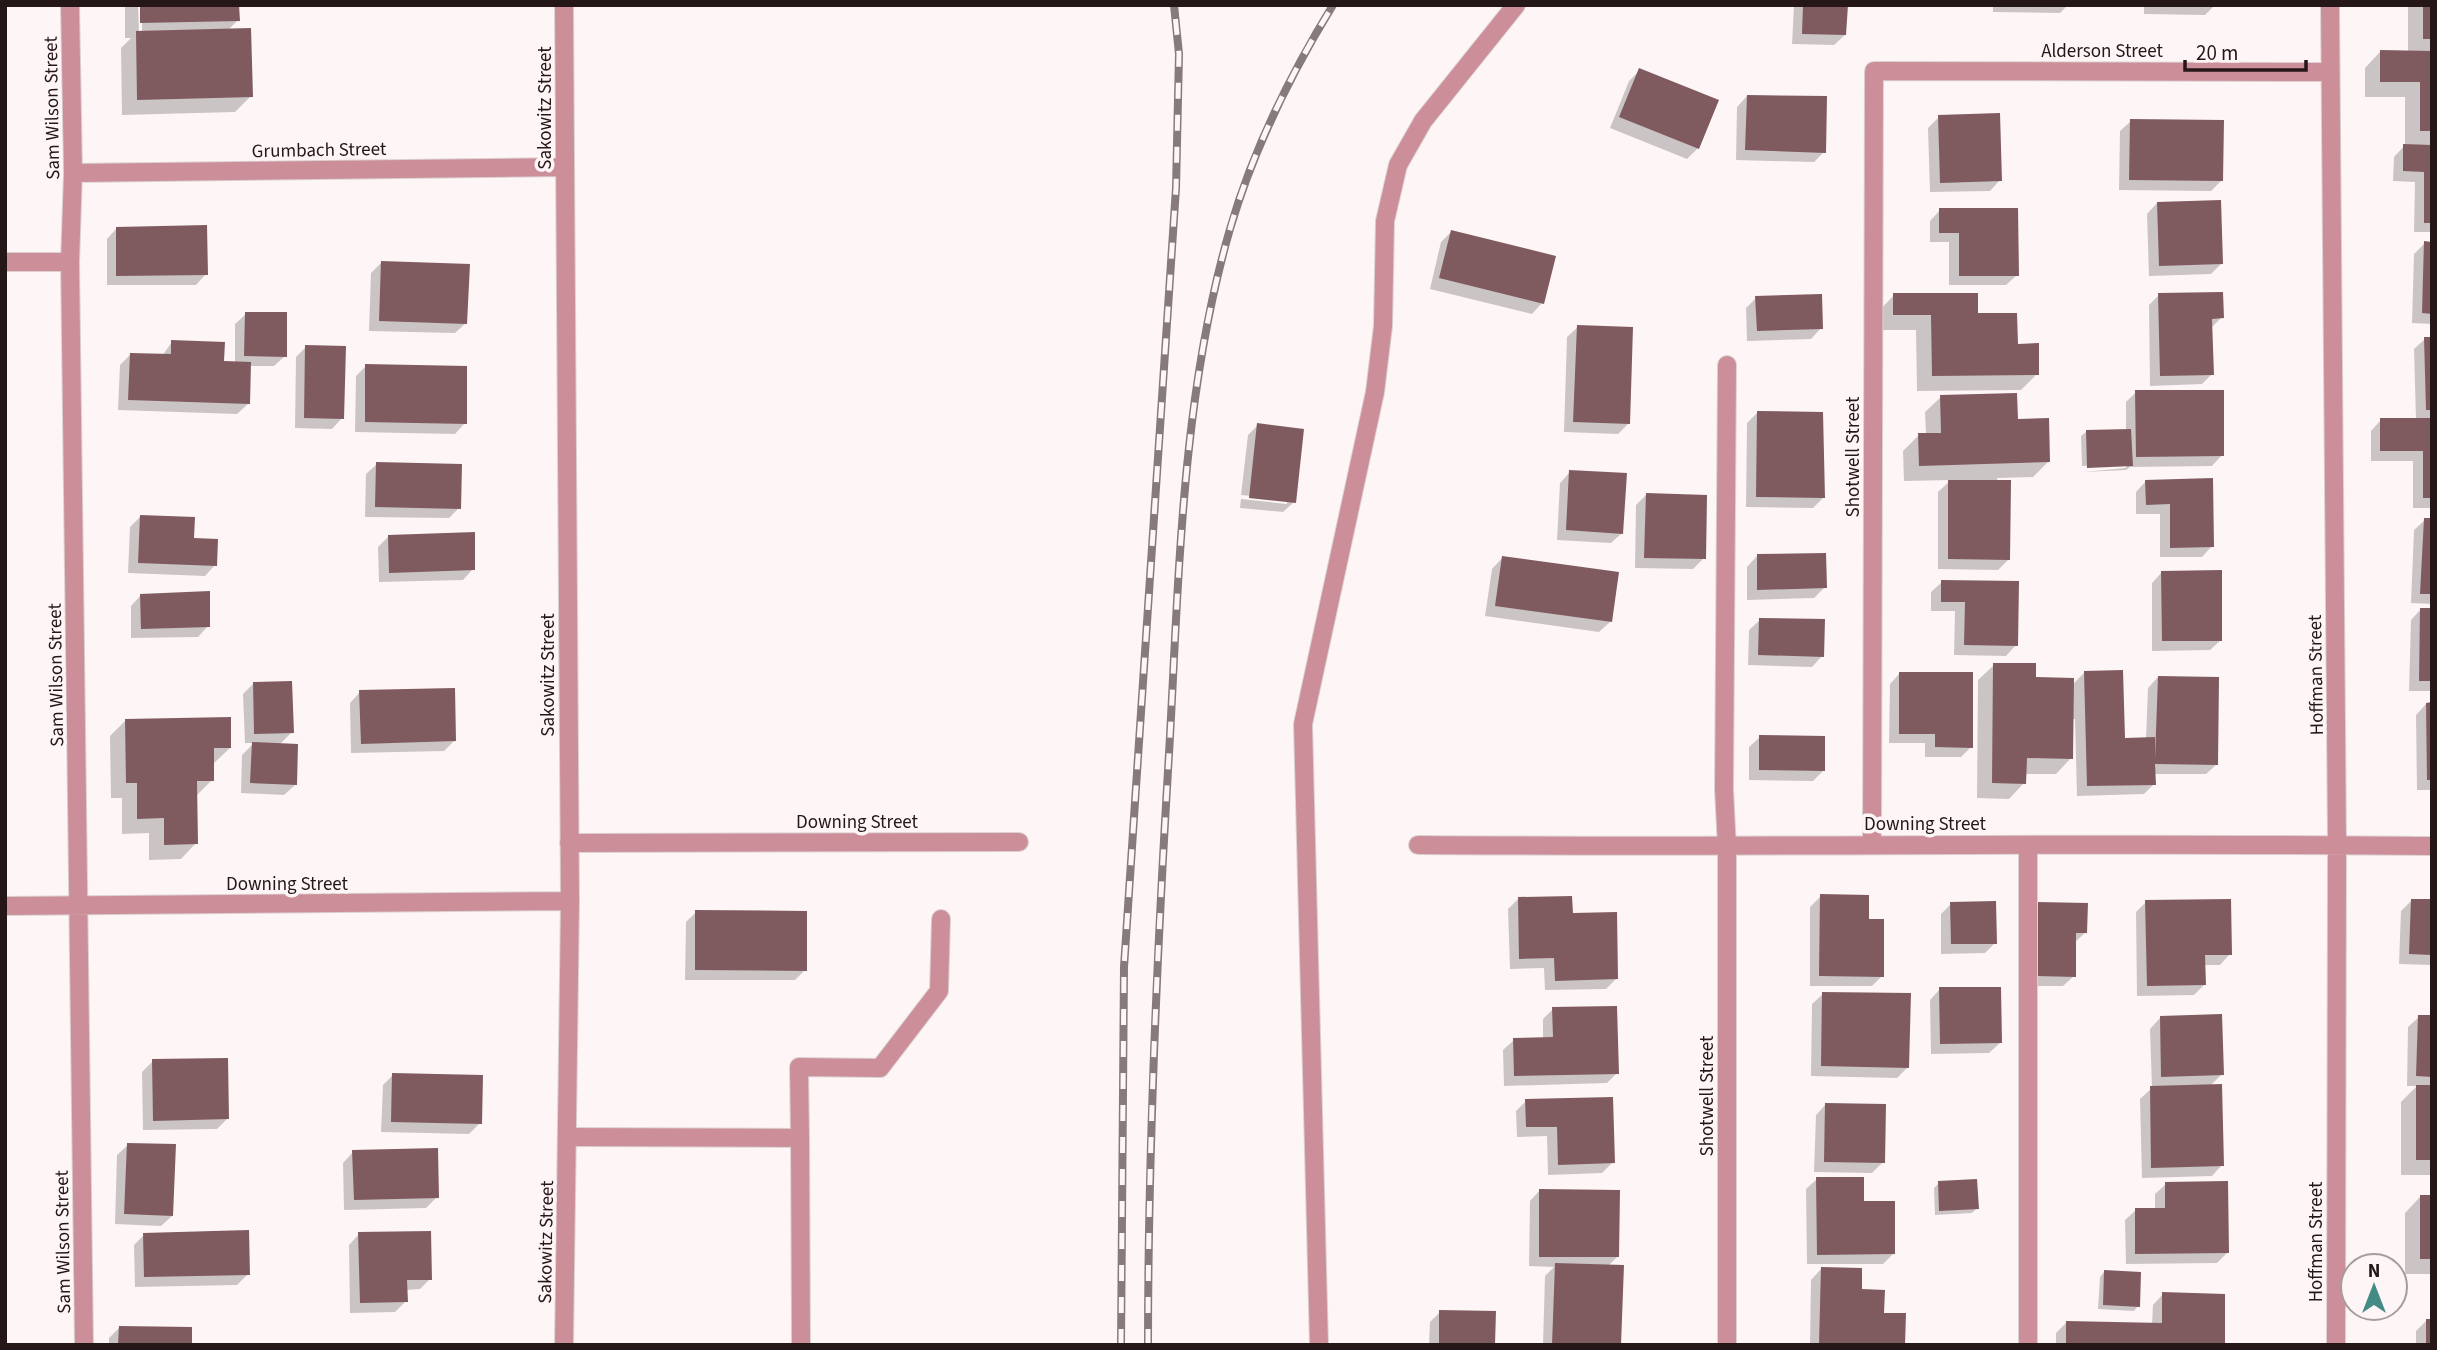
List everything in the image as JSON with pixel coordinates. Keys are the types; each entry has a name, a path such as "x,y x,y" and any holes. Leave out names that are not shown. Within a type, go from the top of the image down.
{"street":[{"name":"Sam Wilson Street","path":"71,5 73,173 70,262 84,1345"},
{"name":"Sakowitz Street","path":"564,5 570,901 564,1345"},
{"path":"1319,1345 1303,724 1376,392 1383,326 1385,221 1398,165 1423,121 1516,5"},
{"name":"Hoffman Street","path":"2330,5 2337,845 2336,1345"},
{"name":"Alderson Street","path":"1874,71 2330,72"},
{"name":"Shotwell Street","path":"1872,843 1874,71"},
{"name":"Grumbach Street","path":"73,173 565,167"},
{"path":"5,262 70,262"},
{"name":"Shotwell Street","path":"1727,365 1724,789 1727,848 1727,1345"},
{"name":"Downing Street","path":"569,843 1019,842"},
{"name":"Downing Street","path":"1418,845 1727,848 1872,843 2432,846"},
{"path":"2028,845 2028,1345"},
{"name":"Downing Street","path":"5,906 570,901"},
{"path":"801,1345 799,1067 880,1068 939,991 941,919"},
{"path":"567,1137 800,1138"}],"building":[{"path":"140,5 239,5 240,21 140,23"},
{"path":"1803,5 1848,5 1846,35 1802,34"},
{"path":"2423,5 2432,5 2432,39 2423,39"},
{"path":"251,28 253,97 137,100 136,31"},
{"path":"2380,50 2432,51 2432,131 2420,131 2420,82 2380,82"},
{"path":"1639,68 1719,100 1699,149 1619,117"},
{"path":"1747,95 1827,96 1826,153 1745,150"},
{"path":"2000,113 2002,181 1940,183 1938,115"},
{"path":"2130,119 2224,120 2223,181 2129,180"},
{"path":"2403,144 2432,145 2432,223 2424,223 2424,172 2403,171"},
{"path":"2221,200 2223,264 2159,266 2157,202"},
{"path":"1939,208 2018,208 2019,276 1959,276 1959,233 1939,233"},
{"path":"207,225 208,275 116,276 116,227"},
{"path":"1451,230 1556,256 1544,304 1439,278"},
{"path":"2424,241 2432,242 2432,314 2422,313"},
{"path":"381,261 470,264 467,324 379,321"},
{"path":"2223,292 2224,318 2212,319 2214,375 2160,376 2158,293"},
{"path":"1893,293 1978,293 1978,313 2017,313 2018,344 2039,343 2039,375 1932,376 1931,315 1893,315"},
{"path":"1822,294 1823,329 1757,331 1755,296"},
{"path":"245,312 287,312 287,357 244,356"},
{"path":"1577,325 1633,327 1630,424 1573,422"},
{"path":"2424,337 2432,337 2432,410 2426,410"},
{"path":"171,340 225,342 224,361 251,362 250,404 128,400 130,353 171,354"},
{"path":"305,345 346,346 344,419 304,418"},
{"path":"365,364 467,366 467,424 365,422"},
{"path":"2135,390 2224,390 2224,456 2136,457"},
{"path":"2017,393 2018,419 2049,418 2050,462 1919,466 1918,433 1941,433 1940,395"},
{"path":"1757,411 1823,412 1825,498 1756,497"},
{"path":"2380,418 2432,418 2432,498 2423,498 2423,451 2380,451"},
{"path":"1257,423 1304,429 1296,503 1249,498"},
{"path":"2131,429 2133,466 2087,468 2086,430"},
{"path":"376,462 462,464 461,509 375,507"},
{"path":"1569,470 1627,473 1623,534 1566,530"},
{"path":"2213,478 2214,547 2170,548 2170,504 2146,505 2145,480"},
{"path":"1948,480 2011,480 2010,560 1948,559"},
{"path":"1646,493 1707,495 1706,559 1644,558"},
{"path":"140,515 195,517 194,538 218,539 217,566 138,563"},
{"path":"2424,518 2432,518 2432,594 2420,594"},
{"path":"475,532 475,570 389,573 388,535"},
{"path":"1826,553 1827,588 1757,590 1757,554"},
{"path":"1502,556 1619,572 1612,622 1495,606"},
{"path":"2222,570 2222,641 2162,641 2161,571"},
{"path":"1941,580 2019,581 2018,646 1964,645 1965,602 1941,602"},
{"path":"210,591 210,627 141,629 140,594"},
{"path":"2420,608 2432,608 2432,681 2419,681"},
{"path":"1759,618 1825,619 1824,657 1758,655"},
{"path":"1993,663 2036,663 2036,677 2074,678 2073,759 2027,758 2026,784 1992,783"},
{"path":"2123,670 2125,738 2155,737 2155,759 2158,676 2219,677 2218,765 2155,764 2156,785 2087,786 2084,671"},
{"path":"1899,672 1973,672 1973,748 1935,747 1935,734 1899,734"},
{"path":"292,681 294,733 254,734 253,682"},
{"path":"455,688 456,741 361,744 359,690"},
{"path":"2432,702 2432,780 2427,780 2426,703"},
{"path":"231,717 231,748 214,748 214,781 197,781 198,844 164,845 164,818 137,819 137,783 126,783 125,719"},
{"path":"1759,735 1825,736 1825,771 1759,770"},
{"path":"252,742 298,744 297,785 250,783"},
{"path":"1820,894 1869,895 1869,919 1884,919 1884,977 1819,976"},
{"path":"1572,896 1573,913 1617,912 1618,979 1555,981 1554,958 1519,959 1518,897"},
{"path":"2231,899 2232,955 2205,955 2206,985 2147,986 2145,900"},
{"path":"2411,899 2432,899 2432,955 2409,954"},
{"path":"1996,901 1997,944 1951,944 1950,902"},
{"path":"2037,902 2088,903 2087,933 2076,933 2076,977 2036,976"},
{"path":"695,910 807,911 807,971 695,970"},
{"path":"1939,987 2001,987 2002,1043 1940,1044"},
{"path":"1822,992 1911,993 1909,1068 1821,1066"},
{"path":"1617,1006 1619,1074 1514,1076 1513,1038 1553,1037 1552,1007"},
{"path":"2222,1014 2224,1075 2161,1077 2160,1016"},
{"path":"2418,1015 2432,1015 2432,1077 2416,1076"},
{"path":"228,1058 229,1119 153,1121 152,1059"},
{"path":"392,1073 483,1075 482,1124 391,1122"},
{"path":"2222,1084 2224,1166 2151,1168 2150,1086"},
{"path":"2416,1085 2432,1085 2432,1160 2416,1160"},
{"path":"1613,1097 1615,1163 1558,1165 1557,1127 1526,1127 1525,1099"},
{"path":"1825,1103 1886,1104 1885,1163 1824,1162"},
{"path":"127,1143 176,1144 173,1216 124,1214"},
{"path":"438,1148 439,1198 354,1200 352,1150"},
{"path":"1816,1177 1864,1177 1864,1201 1895,1201 1895,1254 1817,1255"},
{"path":"1977,1179 1979,1209 1939,1211 1938,1181"},
{"path":"2228,1181 2229,1253 2135,1254 2135,1208 2165,1208 2165,1182"},
{"path":"1539,1189 1620,1190 1619,1257 1539,1257"},
{"path":"2420,1195 2432,1195 2432,1259 2420,1259"},
{"path":"249,1230 250,1275 144,1277 143,1233"},
{"path":"431,1231 432,1280 407,1280 408,1302 360,1303 358,1232"},
{"path":"1555,1263 1624,1265 1621,1345 1552,1345"},
{"path":"1821,1267 1862,1268 1862,1289 1885,1290 1884,1313 1906,1313 1905,1345 1819,1345"},
{"path":"2104,1270 2141,1272 2140,1307 2103,1305"},
{"path":"2162,1292 2225,1294 2225,1345 2066,1345 2066,1321 2162,1323"},
{"path":"1439,1310 1496,1311 1495,1345 1439,1345"},
{"path":"2426,1319 2432,1319 2432,1345 2426,1345"},
{"path":"119,1326 192,1327 192,1345 118,1345"}],"railway":[{"path":"1121,1345 1124,967 1176,188 1179,54 1174,5"},
{"path":"1148,1345 1151,1123 1157,976 1180,556 1192,423 1214,293 1239,200 1274,114 1333,5"}]}
